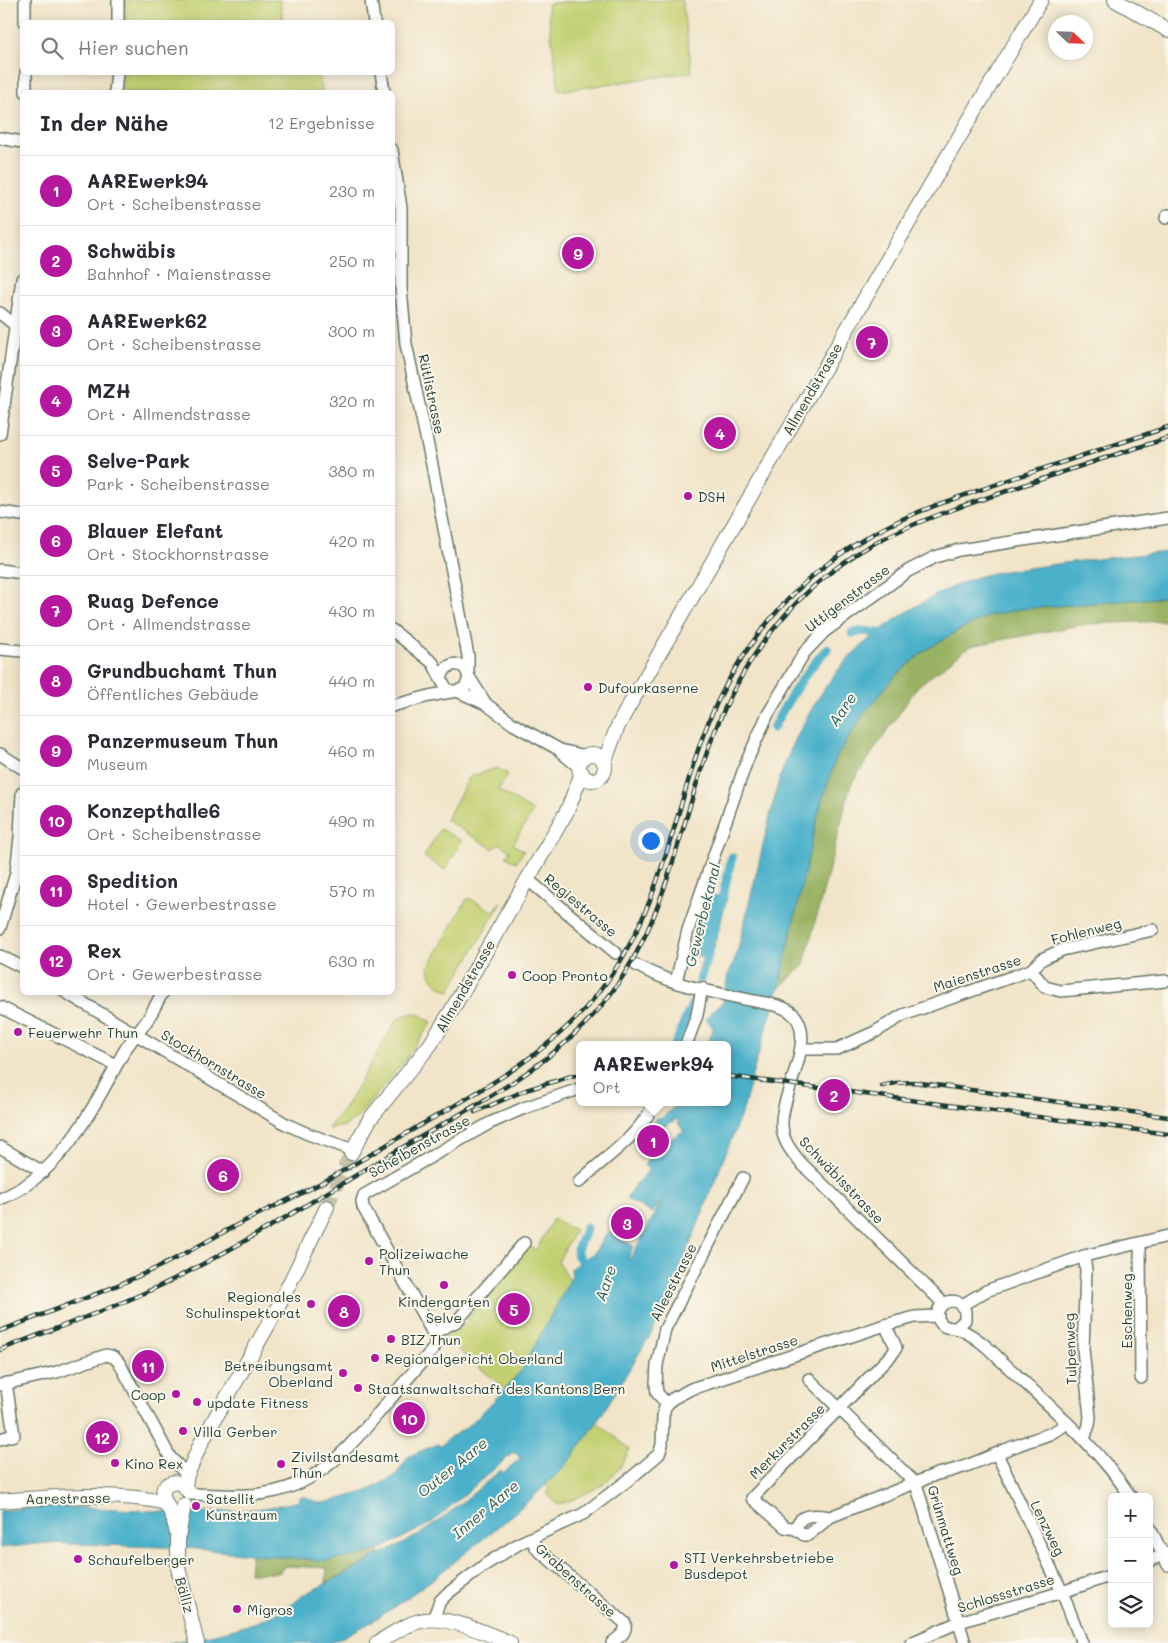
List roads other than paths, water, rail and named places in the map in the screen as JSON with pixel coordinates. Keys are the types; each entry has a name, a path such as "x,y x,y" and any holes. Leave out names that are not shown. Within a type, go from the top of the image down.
{"main road":[{"name":"Allmendstrasse","path":"352,1152 370,1119 425,1052 441,1029 567,811 587,766 617,728 925,194 1041,0"},
{"path":"1115,0 1168,30"},
{"name":"Allmendstrasse","path":"587,766 603,774 604,763 617,728"},
{"path":"587,766 601,758 604,763"},
{"path":"177,1493 201,1443 276,1311 327,1207"},
{"name":"Aarestrasse","path":"0,1501 67,1497 135,1498 177,1493"},
{"name":"Bälliz","path":"177,1493 178,1552 181,1581 197,1640"},
{"path":"377,1643 404,1626 421,1620 433,1619 477,1630 510,1643"}],"street":[{"path":"24,0 25,20"},
{"path":"118,0 118,20"},
{"path":"371,0 374,20"},
{"path":"26,75 26,90"},
{"path":"116,90 117,75"},
{"path":"381,75 384,90"},
{"path":"0,138 20,142"},
{"name":"Rütlistrasse","path":"395,169 401,208 401,289 406,344 432,465 468,656 469,674"},
{"path":"0,434 19,329 20,312"},
{"path":"0,313 19,329"},
{"path":"0,512 20,515"},
{"name":"Uttigenstrasse","path":"676,982 688,930 752,748 767,716 792,672 804,652 817,638 908,572 935,557 959,550 1168,518"},
{"path":"0,570 20,573"},
{"path":"395,632 433,663 446,688 486,704 513,724 587,766"},
{"path":"429,696 437,689 442,680 443,671 460,654 464,642"},
{"path":"0,649 20,651"},
{"path":"433,663 463,666 486,704"},
{"path":"395,705 455,691 466,686 469,674"},
{"path":"0,754 20,767"},
{"path":"0,928 16,873 20,844"},
{"name":"Regiestrasse","path":"527,879 616,953"},
{"name":"Fohlenweg","path":"1031,970 1042,959 1062,950 1153,930"},
{"path":"0,956 20,966"},
{"path":"636,965 653,974 698,987 697,1015 687,1041"},
{"name":"Maienstrasse","path":"801,1049 837,1049 875,1032 903,1015 1031,970 1045,987 1061,991 1165,981"},
{"name":"Schwäbisstrasse","path":"698,987 778,1006 790,1010 796,1016 802,1030 801,1049 784,1105 782,1125 786,1143 800,1162 943,1303"},
{"name":"Stockhornstrasse","path":"70,995 286,1124 352,1152"},
{"path":"0,1199 26,1185 43,1172 72,1141 116,1065 145,1023 161,995"},
{"path":"0,1007 116,1065"},
{"name":"Scheibenstrasse","path":"433,1333 363,1207 362,1200 364,1195 490,1123 524,1108 576,1090"},
{"path":"579,1182 636,1130 650,1114 653,1106"},
{"path":"0,1147 43,1172"},
{"name":"Alleestrasse","path":"667,1404 657,1393 656,1384 657,1365 665,1329 743,1178"},
{"path":"956,1328 962,1323 964,1311 986,1291 1084,1256 1168,1236"},
{"path":"0,1439 14,1435 3,1384 111,1355 120,1364 170,1457 177,1493 243,1495 273,1492 296,1485 333,1463 353,1443 434,1348 436,1339 433,1333 457,1321 524,1243"},
{"name":"Eschenweg","path":"1140,1243 1141,1378"},
{"name":"Tulpenweg","path":"1084,1256 1086,1270 1083,1349 1090,1417 1090,1425 1084,1439"},
{"path":"981,1342 964,1311 952,1300 943,1303 939,1309 938,1316 944,1326 956,1328 981,1342 1100,1455 1128,1493"},
{"name":"Mittelstrasse","path":"667,1404 678,1395 691,1389 885,1325 915,1317 938,1316"},
{"name":"Merkurstrasse","path":"796,1529 785,1527 752,1498 895,1351 895,1345 885,1325"},
{"name":"Merkurstrasse","path":"809,1378 916,1484"},
{"name":"Grabenstrasse","path":"433,1619 440,1601 446,1594 486,1564 510,1548 583,1514 631,1478 658,1454 661,1450 663,1416 667,1404"},
{"path":"830,1517 815,1515 804,1517 797,1524 796,1529 804,1535 808,1535 830,1517 916,1484 931,1476 952,1471 1016,1445 1051,1435 1067,1423"},
{"name":"Lenzweg","path":"996,1454 1062,1592 1082,1643"},
{"name":"Grünmattweg","path":"916,1484 966,1643"},
{"path":"1153,1533 1167,1558 1153,1560"},
{"name":"Grabenstrasse","path":"531,1538 538,1549 624,1623 626,1629 624,1634 612,1643"},
{"name":"Schlossstrasse","path":"911,1643 959,1622 1108,1576"}],"water":[{"path":"1168,552 1168,597 1021,609 989,616 959,630 924,651 894,677 863,715 836,758 812,839 779,988 744,1107 664,1311 597,1422 572,1458 533,1497 429,1582 368,1624 331,1643 167,1643 220,1633 257,1622 275,1614 303,1595 371,1561 370,1558 406,1542 440,1520 501,1470 504,1473 520,1458 514,1452 431,1523 379,1550 355,1557 325,1561 187,1548 46,1543 0,1548 0,1511 29,1507 71,1507 169,1512 234,1511 299,1501 300,1497 304,1496 318,1503 324,1503 365,1492 395,1476 409,1456 438,1444 440,1446 477,1418 522,1369 572,1276 571,1268 595,1252 607,1232 633,1246 628,1259 630,1259 662,1201 652,1213 626,1199 633,1187 650,1169 644,1166 654,1149 685,1130 682,1129 678,1122 679,1119 677,1119 647,1136 656,1117 661,1119 675,1106 731,1106 731,1041 709,1041 713,1028 706,1018 723,1001 728,975 736,957 784,765 812,708 830,681 851,656 881,630 935,595 953,587 976,577 998,572"},
{"path":"708,894 727,898 711,959 693,955"}],"waterway":[{"name":"Gewerbekanal","path":"852,633 864,631 889,635"},
{"name":"Gewerbekanal","path":"773,728 797,687 827,649"},
{"name":"Gewerbekanal","path":"720,907 732,857"},
{"name":"Gewerbekanal","path":"700,980 710,947"},
{"name":"Gewerbekanal","path":"677,1041 692,1004"},
{"path":"582,1262 577,1254 577,1250 586,1228"}],"tunnel":[{"path":"616,953 636,965"},
{"path":"327,1207 351,1153"}],"railway":[{"path":"0,1331 77,1302 152,1270 309,1189 485,1088 552,1040 591,1002 612,974 630,945 656,883 697,753 711,717 727,683 747,650 795,592 823,567 854,545 918,512 1168,427"},
{"path":"0,1350 131,1299 203,1264 484,1100 535,1067 581,1028 602,1005 639,949 653,919 675,857 704,761 717,726 750,662 770,633 793,606 848,559 895,533 973,503 1168,438"},
{"path":"475,1112 526,1090 575,1075"},
{"path":"731,1077 1168,1134"},
{"path":"882,1086 914,1082 1168,1117"}],"place":[{"name":"Panzermuseum Thun","path":"578,253"},
{"name":"Ruag Defence","path":"872,342"},
{"name":"MZH","path":"720,433"},
{"name":"DSH","path":"688,496"},
{"name":"Dufourkaserne","path":"588,687"},
{"name":"Coop Pronto","path":"512,975"},
{"name":"Feuerwehr Thun","path":"18,1032"},
{"name":"Schwäbis","path":"834,1095"},
{"name":"AAREwerk94","path":"653,1141"},
{"name":"Blauer Elefant","path":"223,1175"},
{"name":"AAREwerk62","path":"627,1223"},
{"name":"Polizeiwache Thun","path":"369,1261"},
{"name":"Kindergarten Selve","path":"444,1285"},
{"name":"Regionales Schulinspektorat","path":"311,1304"},
{"name":"Selve-Park","path":"514,1309"},
{"name":"Grundbuchamt Thun","path":"344,1311"},
{"name":"BIZ Thun","path":"391,1339"},
{"name":"Regionalgericht Oberland","path":"375,1358"},
{"name":"Spedition","path":"148,1366"},
{"name":"Betreibungsamt Oberland","path":"343,1373"},
{"name":"Staatsanwaltschaft des Kantons Bern","path":"358,1388"},
{"name":"Coop","path":"176,1394"},
{"name":"update Fitness","path":"197,1402"},
{"name":"Konzepthalle6","path":"409,1418"},
{"name":"Villa Gerber","path":"183,1431"},
{"name":"Rex","path":"102,1437"},
{"name":"Kino Rex","path":"115,1463"},
{"name":"Zivilstandesamt Thun","path":"281,1464"},
{"name":"Satellit Kunstraum","path":"196,1506"},
{"name":"Schaufelberger","path":"78,1559"},
{"name":"STI Verkehrsbetriebe Busdepot","path":"674,1565"},
{"name":"Migros","path":"237,1609"}],"water label":[{"name":"Aare","path":"842,709"},
{"name":"Aare","path":"605,1283"},
{"name":"Outer Aare","path":"452,1467"},
{"name":"Inner Aare","path":"485,1509"}]}
